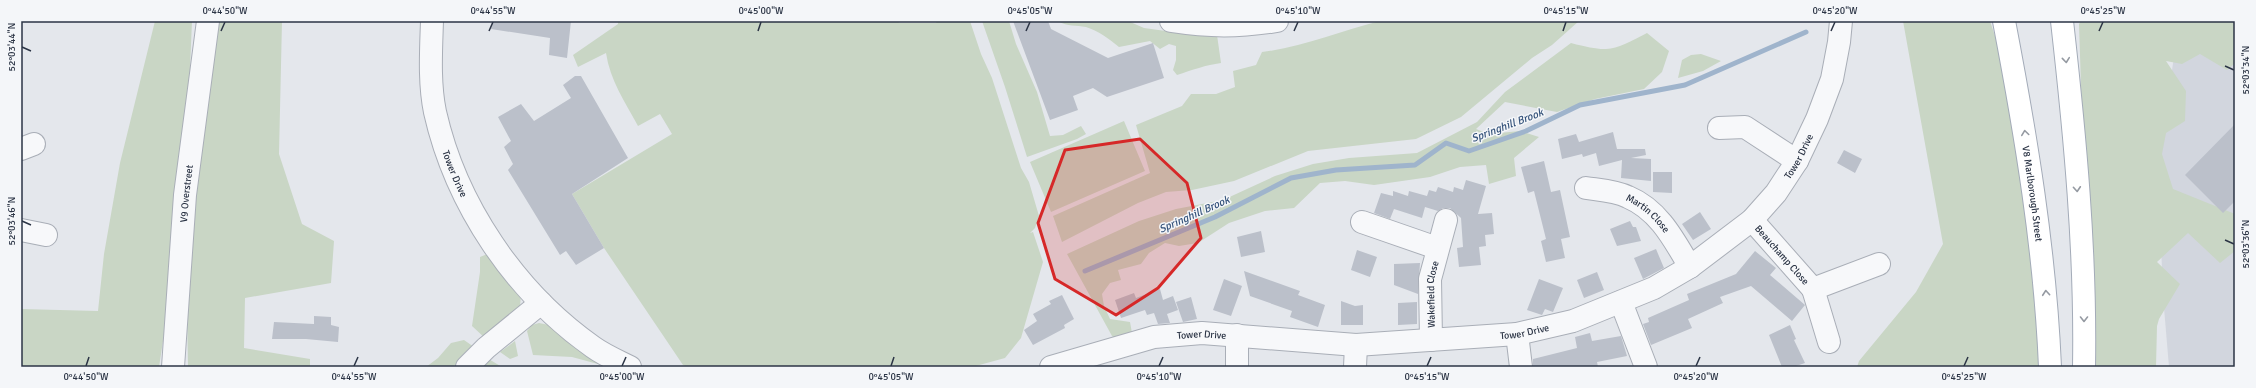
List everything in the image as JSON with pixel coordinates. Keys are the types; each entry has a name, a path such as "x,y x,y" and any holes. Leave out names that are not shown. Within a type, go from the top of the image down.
{"main road":[{"name":"V8 Marlborough Street","path":"2004,21 2023,120 2043,255 2050,367"},
{"path":"2062,21 2070,96 2080,228 2084,292 2084,367"}],"street":[{"name":"V9 Overstreet","path":"173,360 185,195 208,21"},
{"name":"Tower Drive","path":"432,21 431,61 435,111 454,170 480,225 540,303 593,347 630,367"},
{"path":"1171,21 1241,27 1277,21"},
{"name":"Tower Drive","path":"1053,367 1154,337 1202,333 1356,345 1517,334 1573,321 1654,288 1690,267 1752,220 1776,193 1797,161 1817,119 1832,79 1839,42 1841,21"},
{"path":"1718,128 1745,127 1797,161"},
{"name":"Martin Close","path":"1586,188 1628,196 1649,208 1662,223 1690,267"},
{"name":"Wakefield Close","path":"1431,340 1430,279 1437,248 1446,220"},
{"name":"Beauchamp Close","path":"1752,220 1813,290 1829,342"},
{"name":"Wakefield Close","path":"1362,222 1437,248"},
{"path":"21,230 46,235"},
{"name":"Beauchamp Close","path":"1813,290 1878,264"},
{"path":"1621,302 1646,367"},
{"path":"467,367 486,348 540,303"},
{"path":"1517,334 1521,367"},
{"path":"1237,335 1237,367"},
{"path":"1355,367 1356,345"}],"highlighted area":[{"path":"1140,139 1187,183 1201,238 1158,288 1116,315 1055,279 1038,223 1065,150"}],"shaded area":[{"path":"2235,24 2235,367 2169,367 2163,296 2158,166 2176,43"}],"green space":[{"path":"155,21 192,21 185,189 208,21 282,21 279,154 302,224 334,241 331,283 245,298 244,348 310,359 310,367 188,367 185,199 159,367 21,367 21,309 98,311 104,254 120,163"},
{"path":"618,21 896,21 900,23 936,23 937,21 970,21 981,54 992,78 1021,168 1029,182 1039,216 1035,228 1030,233 1033,232 1043,262 1021,338 1005,358 972,367 688,367 683,365 604,248 572,194 672,134 660,114 638,126 614,82 606,53 578,67 573,55 618,24"},
{"path":"982,21 1009,21 1016,44 1037,92 1050,136 1063,135 1081,126 1086,134 1077,139 1027,157"},
{"path":"1058,21 1128,21 1144,28 1180,33 1191,32 1217,35 1221,63 1204,66 1177,75 1173,70 1176,60 1176,46 1169,44 1160,49 1150,41 1119,47 1091,29 1069,25"},
{"path":"1380,21 1579,21 1552,45 1532,58 1461,117 1416,139 1308,151 1234,181 1192,190 1166,192 1138,203 1062,242 1053,216 1150,173 1136,125 1182,106 1191,94 1216,94 1235,87 1233,71 1256,65 1262,52 1307,43"},
{"path":"1903,21 1990,21 2023,120 2050,367 1857,367 1859,361 1916,292 1943,244"},
{"path":"2081,21 2235,21 2235,63 2227,70 2200,54 2182,64 2166,61 2186,91 2185,121 2166,133 2162,154 2173,189 2235,214 2235,251 2220,263 2188,233 2157,262 2180,284 2159,319 2157,326 2156,367 2090,367 2079,24"},
{"path":"1647,33 1669,51 1662,72 1644,89 1595,99 1557,112 1505,102 1476,129 1489,134 1520,131 1539,137 1514,158 1516,176 1489,184 1486,165 1460,167 1430,177 1374,185 1345,181 1320,183 1294,208 1265,211 1229,223 1198,243 1179,246 1165,243 1149,253 1141,264 1118,270 1121,280 1110,283 1102,294 1104,306 1110,319 1130,322 1132,333 1119,342 1112,336 1067,254 1139,221 1176,209 1223,200 1275,176 1313,164 1349,158 1417,153 1477,122 1505,92 1571,43 1603,49 1618,47"},
{"path":"1701,54 1721,61 1703,71 1678,78 1682,60 1691,55"},
{"path":"1124,121 1145,171 1051,212 1030,162"},
{"path":"490,253 521,293 520,308 486,339 472,326 480,272 480,257"},
{"path":"539,323 549,325 609,367 572,357 533,355 527,331 532,325"},
{"path":"464,340 474,347 453,367 426,367 438,358 451,343"},
{"path":"515,341 518,356 510,359 500,352"},
{"path":"487,358 502,367 479,367"}],"building":[{"path":"492,21 571,21 567,58 549,55 550,38 491,29"},
{"path":"1013,21 1048,21 1051,29 1108,58 1153,43 1164,78 1107,97 1093,88 1073,96 1078,110 1050,120"},
{"path":"575,76 581,76 628,158 572,194 604,248 576,265 566,251 560,255 508,170 513,164 504,147 511,141 498,117 521,104 534,121 571,98 563,85"},
{"path":"2235,124 2235,201 2223,213 2185,175"},
{"path":"1613,132 1617,149 1645,149 1646,155 1631,158 1651,159 1651,181 1621,178 1622,160 1599,166 1596,153 1583,157 1582,154 1562,159 1558,139 1576,134 1579,142"},
{"path":"1844,150 1862,159 1855,173 1837,163"},
{"path":"1544,161 1551,192 1560,190 1570,237 1561,239 1565,258 1546,262 1541,241 1546,239 1534,191 1528,193 1521,167"},
{"path":"1653,172 1672,172 1672,193 1653,192"},
{"path":"1466,180 1486,186 1478,214 1492,213 1494,234 1485,235 1486,246 1479,247 1481,265 1459,267 1457,248 1463,247 1461,218 1450,208 1443,208 1438,211 1425,207 1422,218 1394,209 1390,219 1374,213 1381,193 1393,196 1393,191 1408,196 1409,191 1427,196 1429,190 1436,192 1438,187 1453,192 1454,187 1463,190"},
{"path":"1700,212 1711,229 1693,240 1682,224"},
{"path":"1630,221 1633,227 1636,227 1641,241 1617,246 1610,229"},
{"path":"1261,231 1265,252 1241,257 1237,237"},
{"path":"1656,249 1664,268 1643,279 1634,258"},
{"path":"1357,250 1377,257 1370,277 1351,270"},
{"path":"1755,251 1776,268 1770,275 1805,305 1792,321 1751,286 1720,297 1723,303 1688,319 1692,328 1651,345 1643,324 1649,322 1648,318 1689,300 1687,294 1736,274"},
{"path":"1420,263 1418,294 1394,285 1394,264"},
{"path":"1244,271 1300,291 1298,295 1325,305 1318,327 1290,317 1292,311 1250,296"},
{"path":"1597,272 1604,290 1584,298 1577,280"},
{"path":"1224,279 1242,286 1231,316 1213,310"},
{"path":"1539,279 1563,288 1553,312 1545,309 1542,315 1527,310"},
{"path":"1160,289 1163,300 1173,296 1178,310 1167,314 1170,323 1158,324 1154,313 1147,315 1145,310 1121,318 1115,300 1134,293 1136,298"},
{"path":"1062,295 1074,319 1064,325 1065,328 1033,345 1024,330 1037,321 1033,314 1051,304 1049,301"},
{"path":"1191,297 1197,319 1183,322 1176,302"},
{"path":"1341,301 1355,306 1363,305 1363,325 1341,325"},
{"path":"1417,302 1417,324 1398,325 1398,303"},
{"path":"314,316 331,317 331,325 339,327 338,342 306,339 272,339 274,322 314,324"},
{"path":"1790,325 1796,339 1794,340 1805,363 1793,367 1782,367 1769,335"},
{"path":"1590,333 1592,341 1621,336 1627,356 1597,362 1598,367 1533,367 1533,359 1577,348 1575,337"}],"waterway":[{"name":"Springhill Brook","path":"1085,271 1215,217 1291,178 1336,170 1415,165 1446,143 1469,151 1526,131 1580,105 1685,85 1806,32"}]}
